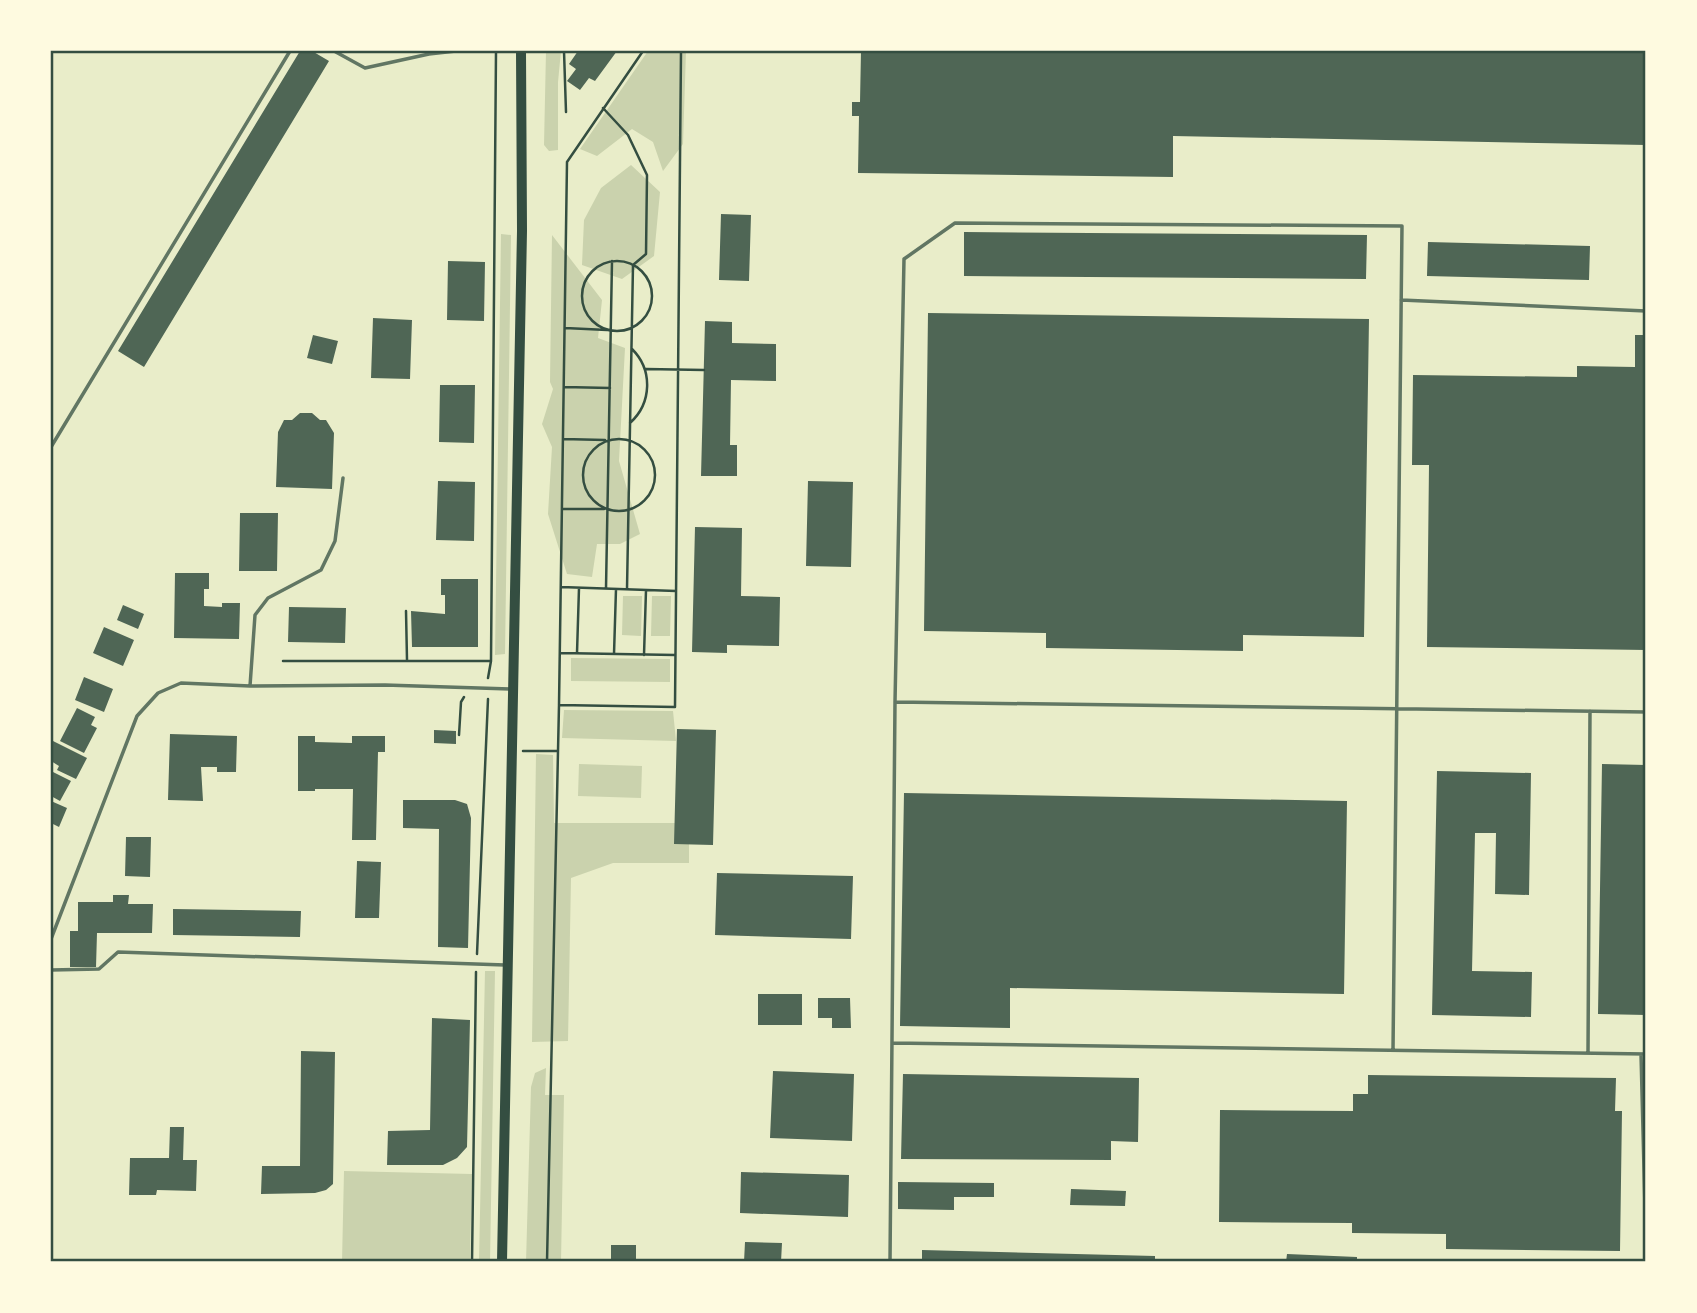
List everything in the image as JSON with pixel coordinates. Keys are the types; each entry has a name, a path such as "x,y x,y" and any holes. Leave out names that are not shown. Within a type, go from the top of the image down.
{"main road":[{"path":"502,1262 521,258 522,51"}],"lane":[{"path":"51,447 290,51"},
{"path":"334,51 365,68 456,51"},
{"path":"419,51 429,54"},
{"path":"890,1262 895,702 904,259 955,223 1402,226 1393,1050"},
{"path":"1402,300 1646,311"},
{"path":"250,686 255,615 268,598 321,570 335,541 343,478"},
{"path":"51,939 137,716 158,693 181,682 250,686 385,685 513,689"},
{"path":"895,702 1646,712"},
{"path":"1588,1053 1590,711"},
{"path":"51,970 99,969 118,952 507,965"},
{"path":"892,1043 1644,1054 1646,1246"}],"path":[{"path":"472,1262 477,966 487,751 487,688 491,660 496,51"},
{"path":"564,51 566,112"},
{"path":"547,1262 567,162 643,51"},
{"path":"559,705 675,707 681,51"},
{"path":"603,108 628,135 647,175 646,254 633,265 627,589"},
{"path":"565,328 612,330 623,330 642,320 651,301 648,280 633,265 623,261 612,261 593,271 582,290 582,301 592,320 612,330"},
{"path":"606,589 612,261"},
{"path":"630,423 644,406 647,394 646,369 632,349"},
{"path":"646,369 704,370"},
{"path":"564,387 611,387"},
{"path":"562,509 629,510 647,497 655,476 648,454 630,440 563,439"},
{"path":"608,509 591,498 583,479 583,469 592,450 610,440"},
{"path":"561,587 676,591"},
{"path":"576,653 579,588"},
{"path":"614,654 616,589"},
{"path":"645,655 646,590"},
{"path":"406,611 407,660"},
{"path":"560,653 675,655"},
{"path":"283,661 491,660"},
{"path":"459,735 461,702 465,696"}],"green space":[{"path":"546,51 561,51 558,150 549,151 544,145"},
{"path":"648,51 686,51 683,144 663,171 653,142 632,129 597,156 580,149"},
{"path":"631,165 660,192 654,256 622,279 582,265 584,220 601,188"},
{"path":"501,234 511,235 505,654 495,655"},
{"path":"552,235 602,300 598,338 625,348 619,461 640,534 620,544 597,544 592,577 567,574 548,514 552,447 542,424 553,389 550,382"},
{"path":"623,596 642,596 641,636 622,635"},
{"path":"652,596 671,596 670,636 651,636"},
{"path":"571,658 670,659 670,682 571,681"},
{"path":"564,710 673,711 676,741 562,738"},
{"path":"536,754 553,755 554,823 675,823 689,844 689,863 613,863 571,878 568,1041 532,1042"},
{"path":"579,764 642,766 641,798 578,796"},
{"path":"485,971 495,971 490,1262 479,1262"},
{"path":"546,1068 545,1095 564,1095 561,1262 526,1262 531,1087 535,1073"},
{"path":"344,1171 472,1174 470,1262 342,1262"}],"building":[{"path":"300,51 312,51 329,61 144,367 118,351"},
{"path":"578,51 617,51 595,81 589,78 580,90 567,81 576,69 569,64"},
{"path":"861,51 1646,51 1646,145 1173,136 1173,177 858,173 859,116 852,116 852,102 860,102"},
{"path":"721,214 751,215 749,281 719,280"},
{"path":"964,232 1367,235 1366,279 964,276"},
{"path":"1428,242 1590,246 1589,280 1427,276"},
{"path":"448,261 485,262 484,321 447,320"},
{"path":"928,313 1369,319 1364,637 1243,635 1243,651 1046,648 1046,633 924,631"},
{"path":"373,318 412,320 410,379 371,378"},
{"path":"705,321 732,322 732,343 776,344 776,381 731,380 730,445 737,445 737,476 701,476"},
{"path":"313,335 338,341 332,364 307,358"},
{"path":"1635,335 1646,335 1646,650 1427,647 1429,465 1412,465 1413,375 1577,377 1577,366 1635,367"},
{"path":"440,385 475,385 474,443 439,442"},
{"path":"300,413 312,413 320,420 326,420 334,433 332,489 276,487 278,432 284,420 292,420"},
{"path":"438,481 475,482 474,541 436,540"},
{"path":"808,481 853,482 851,567 806,566"},
{"path":"240,513 278,513 277,571 239,571"},
{"path":"695,527 742,528 741,596 780,597 779,646 727,645 727,653 692,652"},
{"path":"175,573 209,573 209,589 204,589 204,606 222,607 222,603 240,603 239,639 174,638"},
{"path":"441,579 478,579 478,647 412,647 411,611 445,614 445,595 441,595"},
{"path":"123,605 144,614 138,629 117,620"},
{"path":"289,607 346,608 345,643 288,642"},
{"path":"104,627 134,640 123,666 93,653"},
{"path":"84,677 113,689 104,712 75,700"},
{"path":"77,708 95,717 91,725 97,728 84,753 60,741"},
{"path":"677,729 716,730 713,845 674,844"},
{"path":"434,730 456,731 456,744 434,743"},
{"path":"170,734 237,736 236,772 217,772 217,767 201,767 203,801 168,800"},
{"path":"298,736 315,736 315,742 352,743 352,736 385,736 385,752 378,752 376,840 352,840 353,789 298,791"},
{"path":"51,740 87,758 76,779 57,770 59,766 51,761"},
{"path":"1602,764 1646,765 1646,1015 1598,1014"},
{"path":"51,771 71,781 60,801 51,796"},
{"path":"1437,771 1531,773 1529,895 1495,894 1496,833 1475,833 1472,971 1532,972 1531,1017 1432,1015"},
{"path":"904,793 1347,801 1344,994 1010,988 1010,1028 900,1026"},
{"path":"403,800 455,800 467,804 471,818 468,948 438,947 439,829 403,828"},
{"path":"51,801 67,808 59,827 51,823"},
{"path":"126,837 151,837 150,877 125,876"},
{"path":"357,861 381,862 379,918 355,918"},
{"path":"717,873 853,876 851,939 715,935"},
{"path":"113,895 129,895 128,904 153,904 152,933 97,933 96,967 70,967 70,931 78,931 78,902 113,902"},
{"path":"173,909 301,911 300,937 173,935"},
{"path":"758,994 802,994 802,1025 758,1025"},
{"path":"818,998 850,998 851,1028 832,1028 832,1018 818,1018"},
{"path":"432,1018 470,1020 467,1147 457,1158 443,1165 387,1165 388,1131 430,1130"},
{"path":"301,1051 335,1052 333,1184 326,1190 315,1193 261,1194 262,1166 300,1166"},
{"path":"773,1071 854,1074 852,1141 770,1138"},
{"path":"903,1074 1139,1078 1138,1142 1111,1141 1111,1160 901,1159"},
{"path":"1368,1075 1616,1078 1615,1111 1622,1111 1620,1251 1446,1249 1446,1234 1352,1233 1352,1223 1219,1222 1220,1110 1353,1111 1353,1094 1368,1094"},
{"path":"170,1127 184,1127 183,1160 197,1160 196,1191 157,1190 156,1195 129,1195 130,1158 169,1158"},
{"path":"741,1172 849,1175 848,1217 740,1213"},
{"path":"898,1182 994,1183 994,1197 954,1197 954,1210 898,1209"},
{"path":"1071,1189 1126,1191 1125,1206 1070,1205"},
{"path":"745,1242 782,1243 781,1262 744,1262"},
{"path":"611,1245 636,1245 636,1262 611,1262"},
{"path":"922,1250 1155,1256 1155,1262 922,1262"},
{"path":"1287,1254 1357,1257 1357,1262 1286,1262"}]}
